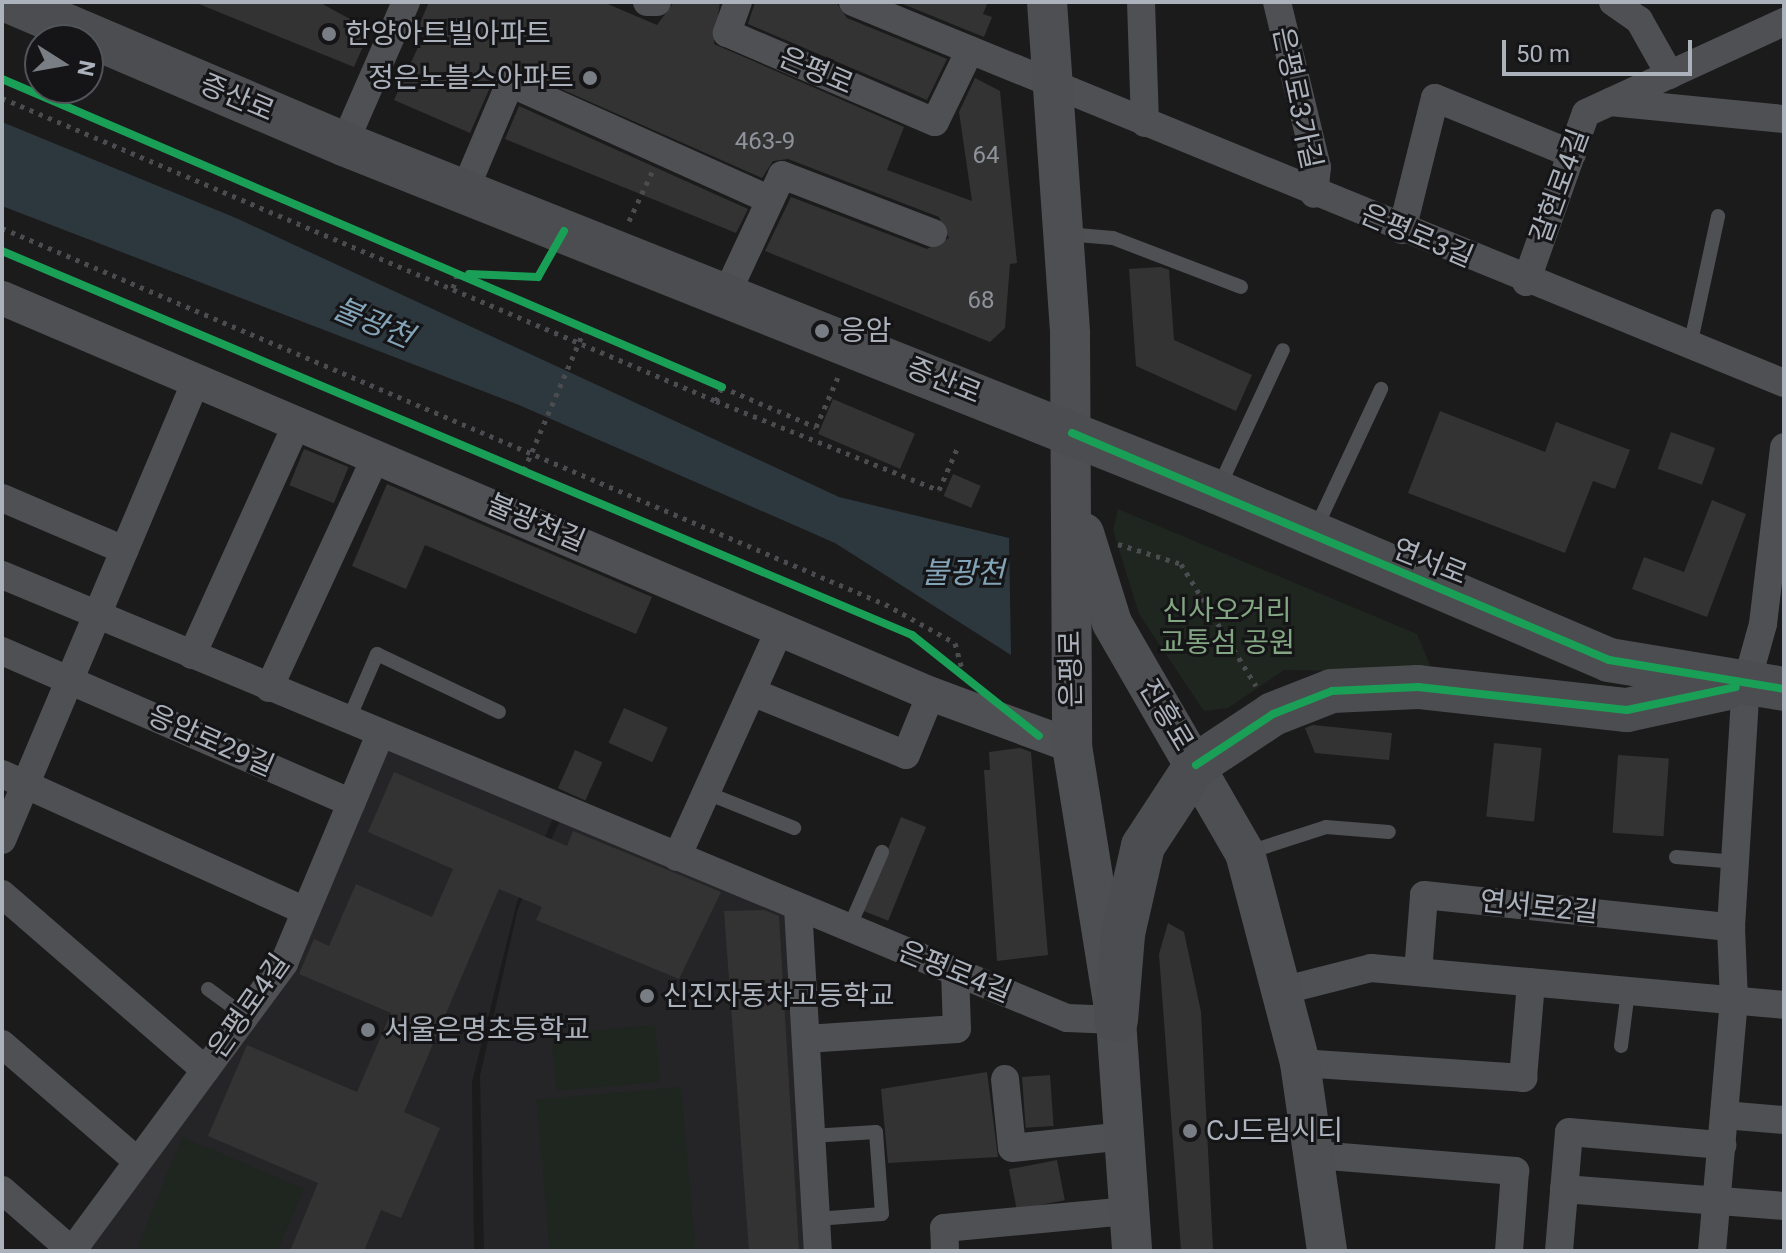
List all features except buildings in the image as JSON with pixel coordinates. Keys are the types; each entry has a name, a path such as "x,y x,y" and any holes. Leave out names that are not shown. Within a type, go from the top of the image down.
{"main road":[{"name":"증산로","path":"11,2 344,144 1072,433"},
{"name":"은평로","path":"1047,2 1064,233 1072,433 1072,746 1116,1020 1132,1251"},
{"name":"연서로","path":"1072,433 1609,660 1765,687"},
{"name":"진흥로","path":"1072,433 1088,553 1104,606 1245,853 1285,990 1316,1155 1327,1251"},
{"path":"1116,1020 1123,934 1143,846 1196,765 1277,712 1332,691 1418,687 1627,710 1765,687"}],"street":[{"path":"344,144 406,2"},
{"path":"647,2 657,2"},
{"name":"은평로","path":"738,2 727,33 935,122 970,50"},
{"path":"853,2 1052,84"},
{"path":"1141,2 1145,123"},
{"name":"은평로3가길","path":"1277,2 1317,167 1314,194"},
{"path":"1613,2 1639,20 1670,75"},
{"name":"갈현로4길","path":"1526,282 1586,113 1784,22"},
{"path":"464,192 510,83 770,200"},
{"name":"은평로3길","path":"1052,84 1526,282 1784,383"},
{"path":"1402,230 1435,98 1572,154"},
{"name":"갈현로4길","path":"1609,102 1784,119"},
{"path":"726,295 782,175 933,233"},
{"name":"불광천길","path":"2,298 781,627 931,694 1072,746"},
{"path":"2,840 30,786 96,615 196,380"},
{"path":"192,655 297,423"},
{"path":"1712,1251 1734,1000 1731,927 1765,687 1778,561 1784,447"},
{"path":"269,688 376,456"},
{"path":"2,498 124,550"},
{"name":"은평로4길","path":"2,575 380,735 1067,1018 1116,1020"},
{"path":"677,857 781,627"},
{"name":"응암로29길","path":"2,651 351,803"},
{"path":"752,692 906,755 931,694"},
{"name":"은평로4길","path":"72,1251 284,963 380,735"},
{"path":"2,774 305,911"},
{"path":"2,894 205,1070"},
{"name":"연서로2길","path":"1418,972 1424,895 1731,927"},
{"path":"798,907 818,1251"},
{"path":"1285,990 1371,968 1784,1005"},
{"path":"806,1039 957,1029 955,972"},
{"path":"1300,1063 1523,1078 1531,982"},
{"path":"2,1044 137,1161"},
{"path":"1005,1079 1012,1148 1124,1136"},
{"path":"1724,1115 1784,1120"},
{"path":"1559,1251 1569,1132 1722,1145"},
{"path":"1316,1155 1515,1171 1509,1251"},
{"path":"1564,1189 1784,1206"},
{"path":"2,1190 72,1251"},
{"path":"945,1251 944,1228 1129,1211"}],"lane":[{"path":"1690,346 1718,216"},
{"path":"1064,233 1113,238 1241,287"},
{"path":"1217,492 1283,350"},
{"path":"1312,537 1381,389"},
{"path":"348,721 377,654 499,712"},
{"path":"707,793 794,828"},
{"path":"1245,853 1326,827 1389,832"},
{"path":"849,928 882,852"},
{"path":"1676,857 1738,862"},
{"path":"208,989 245,1016"},
{"path":"1621,1046 1628,991"},
{"path":"811,1136 876,1132 882,1214 816,1219"}],"path":[{"path":"2,98 716,401 939,490 959,444"},
{"path":"616,252 661,153"},
{"path":"2,228 531,451 937,630 955,643 965,678"},
{"path":"443,267 471,277"},
{"path":"453,288 457,274"},
{"path":"542,312 639,353"},
{"path":"524,470 584,331"},
{"path":"708,381 816,427 852,345"},
{"path":"716,401 722,387"},
{"path":"510,464 538,476"},
{"path":"1117,544 1181,564 1277,712"},
{"path":"912,635 922,641"},
{"path":"946,660 977,688"}],"shaded area":[{"name":"서울은명초등학교","path":"388,748 553,818 517,902 472,1082 474,1251 89,1251 289,978"},
{"name":"신진자동차고등학교","path":"560,821 791,915 808,1251 484,1251 480,1076 518,908"}],"green space":[{"name":"신사오거리 교통섬 공원","path":"1118,509 1417,634 1430,665 1424,672 1284,670 1228,708 1204,711 1139,614 1113,530"},
{"path":"655,1025 660,1082 556,1091 551,1034"},
{"path":"681,1087 695,1251 550,1251 537,1100"},
{"path":"182,1137 304,1189 277,1251 136,1251"}],"water":[{"name":"불광천","path":"2,122 236,218 839,497 1009,538 1011,655 835,543 519,405 2,206"}],"cycle path":[{"path":"2,79 722,387"},
{"path":"469,274 538,277 564,231"},
{"path":"2,251 912,635 1039,736"},
{"path":"1072,433 1609,660 1784,689"},
{"path":"1196,765 1273,714 1332,691 1418,687 1627,710 1736,687"}],"place":[{"name":"한양아트빌아파트","path":"329,34"},
{"name":"정은노블스아파트","path":"590,78"},
{"name":"응암","path":"822,331"},
{"name":"신진자동차고등학교","path":"647,996"},
{"name":"서울은명초등학교","path":"368,1030"},
{"name":"CJ드림시티","path":"1190,1131"}]}
